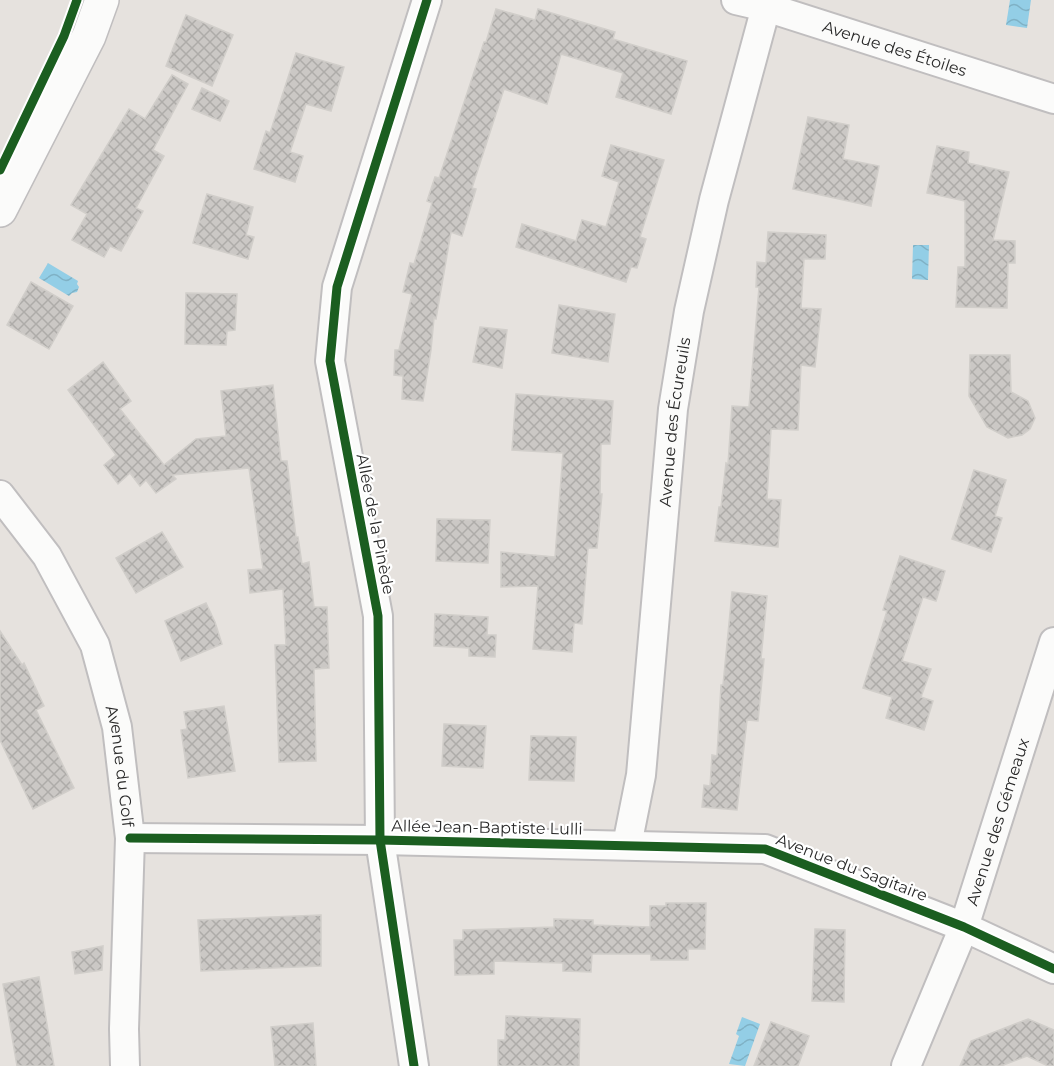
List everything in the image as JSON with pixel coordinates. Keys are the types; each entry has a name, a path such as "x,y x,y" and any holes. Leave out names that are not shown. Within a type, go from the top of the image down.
{"main road":[{"path":"0,210 89,36 102,0"}],"street":[{"name":"Allée de la Pinède","path":"414,1066 380,840 378,616 330,361 337,287 427,0"},
{"name":"Avenue des Étoiles","path":"736,0 766,7 1054,99"},
{"name":"Avenue des Écureuils","path":"627,845 642,776 674,410 688,311 714,200 766,7"},
{"name":"Avenue du Golf","path":"0,495 47,556 95,645 117,727 130,838 124,1029 125,1066"},
{"name":"Avenue des Gémeaux","path":"906,1066 964,927 1054,642"},
{"name":"Allée Jean-Baptiste Lulli","path":"130,838 627,845"},
{"name":"Avenue du Sagitaire","path":"627,845 765,849 964,927 1054,969"}],"water":[{"path":"1010,0 1031,0 1027,28 1006,25"},
{"path":"913,245 929,245 928,280 912,279"},
{"path":"48,263 78,281 77,292 69,296 39,278"},
{"path":"742,1017 760,1024 745,1066 729,1064 739,1036 736,1034"}],"building":[{"path":"496,9 535,20 538,9 615,32 613,39 687,61 671,114 616,97 623,73 561,54 547,104 504,89 472,188 476,189 462,236 451,232 436,319 434,318 423,401 402,399 403,376 394,375 395,350 399,350 412,294 403,292 410,263 414,264 432,203 427,201 435,177 439,178"},
{"path":"186,15 233,35 212,86 166,66"},
{"path":"296,53 344,67 331,111 306,104 290,152 303,156 295,182 254,169 266,131 270,133"},
{"path":"172,75 188,84 153,150 164,156 136,208 143,211 121,251 110,246 104,257 72,240 87,214 71,205 129,109 145,119"},
{"path":"202,88 229,101 220,121 192,109"},
{"path":"808,117 849,125 843,159 879,166 871,206 793,189"},
{"path":"611,145 664,160 640,237 646,239 637,268 631,267 626,282 516,247 522,224 576,241 582,220 606,227 619,182 602,176"},
{"path":"937,146 969,152 968,163 1009,172 993,240 1015,241 1015,263 1008,263 1007,308 956,307 958,267 965,267 965,201 927,193"},
{"path":"207,194 253,207 246,235 254,237 248,259 193,243"},
{"path":"768,232 826,235 825,259 804,259 801,308 821,309 815,367 801,365 798,430 771,429 767,499 781,500 778,547 715,541 726,463 728,464 732,406 749,407 759,287 756,287 757,262 766,263"},
{"path":"31,282 73,306 49,349 7,325"},
{"path":"186,293 237,294 235,330 227,331 226,345 185,344"},
{"path":"559,305 615,314 608,362 552,353"},
{"path":"480,327 507,330 502,368 473,362"},
{"path":"970,355 1010,355 1011,392 1028,401 1035,418 1030,429 1022,435 1008,438 987,427 969,396"},
{"path":"103,362 131,401 120,409 164,465 196,439 226,436 221,391 273,385 281,461 287,461 296,537 298,537 302,564 309,562 314,607 327,607 329,668 314,669 316,761 279,762 275,645 286,645 283,589 250,593 248,570 263,569 249,468 172,475 176,479 156,493 146,480 140,486 130,473 118,484 104,465 116,455 68,390"},
{"path":"516,394 613,401 610,444 601,444 600,494 602,494 597,548 588,548 582,624 574,623 572,652 533,649 538,586 501,587 501,552 555,557 563,453 512,450"},
{"path":"974,470 1006,480 995,516 1002,518 991,552 952,539"},
{"path":"437,519 490,520 488,563 436,561"},
{"path":"162,532 183,567 136,593 116,558"},
{"path":"900,556 945,571 936,601 923,597 902,661 931,669 921,697 933,701 924,730 886,718 892,697 863,688 887,611 883,610"},
{"path":"732,592 767,596 758,721 747,720 737,810 702,807 704,785 710,786 712,755 717,756 721,685 723,685"},
{"path":"206,603 222,644 181,661 165,621"},
{"path":"435,614 488,617 487,635 496,635 495,657 469,656 469,648 434,646"},
{"path":"0,631 22,665 24,663 44,706 36,710 74,788 33,809 0,740"},
{"path":"224,706 235,771 188,778 181,730 187,729 184,712"},
{"path":"444,724 486,726 483,768 442,766"},
{"path":"531,736 576,737 574,781 529,780"},
{"path":"666,903 706,903 705,949 688,949 688,960 651,960 651,954 592,954 591,972 563,971 563,963 494,961 494,974 455,975 454,940 463,940 463,930 554,927 554,919 593,920 593,925 650,927 650,906 666,906"},
{"path":"321,915 321,966 201,971 198,920"},
{"path":"815,929 845,930 844,1002 812,1001"},
{"path":"103,946 102,970 75,974 72,952"},
{"path":"39,977 54,1066 17,1066 3,984"},
{"path":"506,1016 580,1019 579,1066 498,1066 498,1040 505,1040"},
{"path":"1028,1019 1054,1030 1054,1066 1048,1066 1027,1056 1001,1066 960,1066 971,1041"},
{"path":"771,1022 809,1036 798,1066 754,1066"},
{"path":"313,1023 316,1066 275,1066 271,1027"}],"cycle path":[{"path":"0,170 64,36 77,0"},
{"path":"414,1066 380,840 378,616 330,361 337,287 427,0"},
{"path":"130,838 380,840 765,849 964,927 1054,969"}]}
